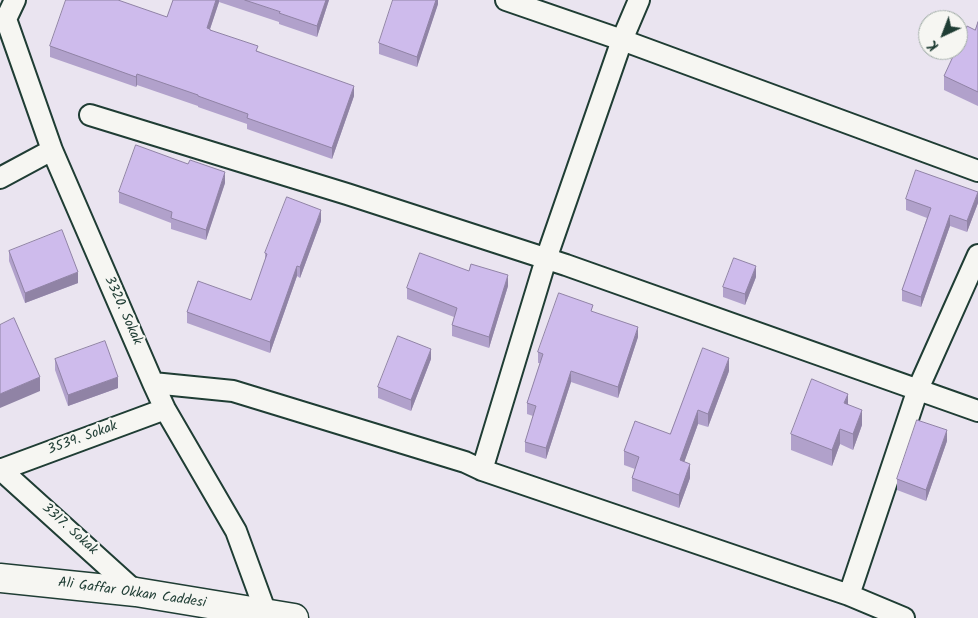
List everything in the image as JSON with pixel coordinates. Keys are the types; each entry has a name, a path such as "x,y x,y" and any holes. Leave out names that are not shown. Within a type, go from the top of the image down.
{"street":[{"name":"3320. Sokak","path":"15,0 3,17 52,150 165,409 236,531 266,613"},
{"path":"506,0 622,40 978,171"},
{"path":"482,470 546,259 622,40 639,0"},
{"path":"90,114 347,194 546,259 978,410"},
{"path":"0,178 52,150"},
{"path":"849,596 918,389 978,255"},
{"path":"153,382 233,391 465,462 482,470 849,596 904,618"},
{"name":"3539. Sokak","path":"0,469 165,409"},
{"name":"3317. Sokak","path":"0,469 136,592"},
{"name":"Ali Gaffar Okkan Caddesi","path":"0,578 136,592 294,618"}],"building":[{"path":"66,0 118,0 167,17 173,0 216,0 207,28 210,30 258,46 256,51 354,86 332,148 247,118 248,114 198,95 137,74 136,77 50,46"},
{"path":"245,0 326,0 317,26"},
{"path":"393,0 436,0 417,57 379,43"},
{"path":"978,22 978,92 944,76 951,60 968,60 968,26 975,30"},
{"path":"136,145 188,164 190,160 225,172 206,230 171,218 172,212 119,192"},
{"path":"916,170 978,192 967,221 950,215 921,297 902,290 931,208 906,199"},
{"path":"287,197 321,210 300,267 297,266 270,342 187,312 198,281 251,300 267,254 265,253"},
{"path":"62,230 78,272 25,293 9,251"},
{"path":"420,253 469,271 471,264 508,275 489,337 452,325 457,308 407,288"},
{"path":"734,258 756,266 745,294 723,287"},
{"path":"559,293 593,305 591,311 638,327 618,387 571,371 546,448 525,442 536,406 527,403 543,354 538,352"},
{"path":"14,318 40,377 0,394 0,325"},
{"path":"398,336 431,349 411,400 378,387"},
{"path":"105,341 118,377 68,395 55,359"},
{"path":"703,348 729,358 708,414 698,410 680,460 690,464 679,495 632,478 639,457 624,451 635,421 670,434"},
{"path":"812,379 848,394 844,403 862,410 853,434 840,429 832,450 791,434"},
{"path":"917,420 947,430 926,490 897,479"}]}
